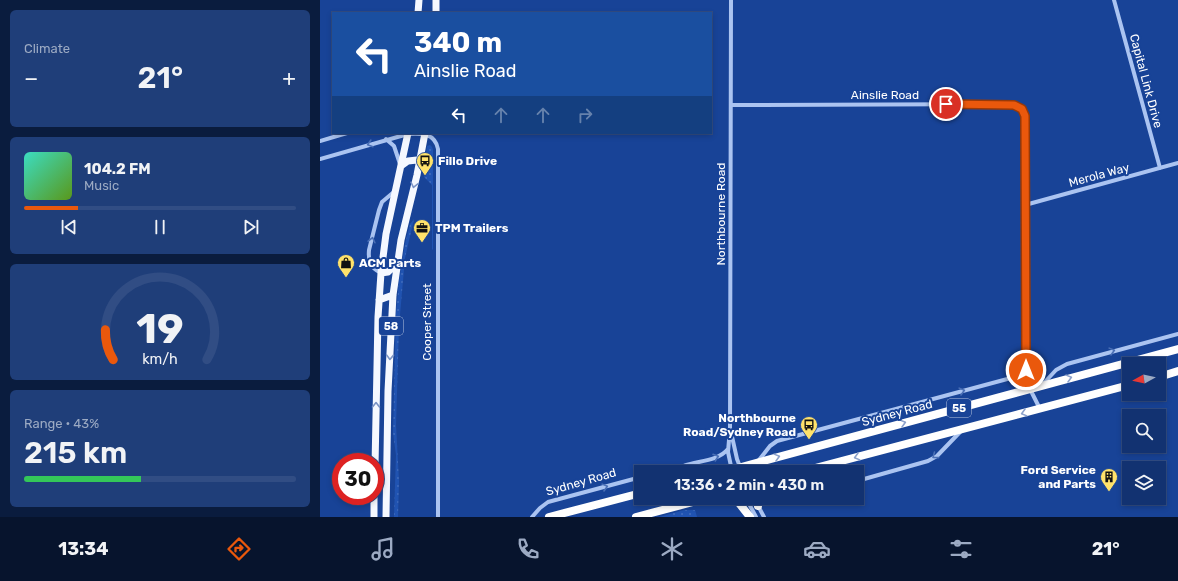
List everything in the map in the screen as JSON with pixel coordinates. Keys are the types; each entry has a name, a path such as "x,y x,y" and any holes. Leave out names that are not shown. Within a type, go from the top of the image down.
{"highway":[{"name":"Sydney Road","path":"751,465 1178,349"},
{"path":"1166,374 1178,371"},
{"name":"55","path":"828,465 1122,387"},
{"name":"Sydney Road","path":"549,517 634,495"},
{"path":"636,517 681,505"},
{"path":"741,505 750,517"}],"main road":[{"path":"418,0 418,12"},
{"path":"436,0 436,12"},
{"name":"58","path":"376,453 381,273 386,234 408,134"},
{"name":"58","path":"386,517 387,444 393,295 398,262 424,134"},
{"path":"401,166 413,160 417,160 419,163"},
{"path":"381,273 388,272 398,262"},
{"path":"379,300 393,295"},
{"path":"376,444 387,444"},
{"path":"374,505 374,517"}],"street":[{"name":"Northbourne Road","path":"729,465 731,0"},
{"name":"Capital Link Drive","path":"1114,0 1160,168"},
{"name":"Ainslie Road","path":"731,105 1017,105 1024,112 1025,120 1026,374 1030,389 1040,409"},
{"path":"320,141 344,134"},
{"path":"320,159 404,134"},
{"name":"Cooper Street","path":"424,134 434,138 438,149 438,517"},
{"path":"386,139 394,146 401,166"},
{"name":"Merola Way","path":"1025,205 1178,163"},
{"path":"381,273 370,265 368,256 369,250 382,202 395,191"},
{"path":"1042,386 1056,370 1067,364 1178,334"},
{"name":"Sydney Road","path":"758,462 770,446 777,441 1026,374"},
{"name":"Northbourne Road","path":"730,428 740,465"},
{"path":"864,479 928,462 937,456 963,429"},
{"path":"688,465 722,456 729,448"},
{"name":"Sydney Road","path":"532,517 548,502 634,479"},
{"path":"750,505 756,517"},
{"path":"760,505 764,517"}],"shaded area":[{"path":"430,145 433,150 432,250 432,185 424,177 426,170 424,169 427,146"},
{"path":"414,219 405,258 399,326 396,425 399,481 398,517 394,517 396,455 393,433 396,313 405,244 410,224"},
{"path":"684,510 695,510 697,517 659,517"}],"place":[{"name":"Fillo Drive","path":"425,176"},
{"name":"TPM Trailers","path":"422,243"},
{"name":"ACM Parts","path":"346,278"},
{"name":"Northbourne Road/Sydney Road","path":"809,440"},
{"name":"Ford Service and Parts","path":"1109,492"}],"route":[{"path":"946,104 1017,105 1024,112 1026,370"}]}
